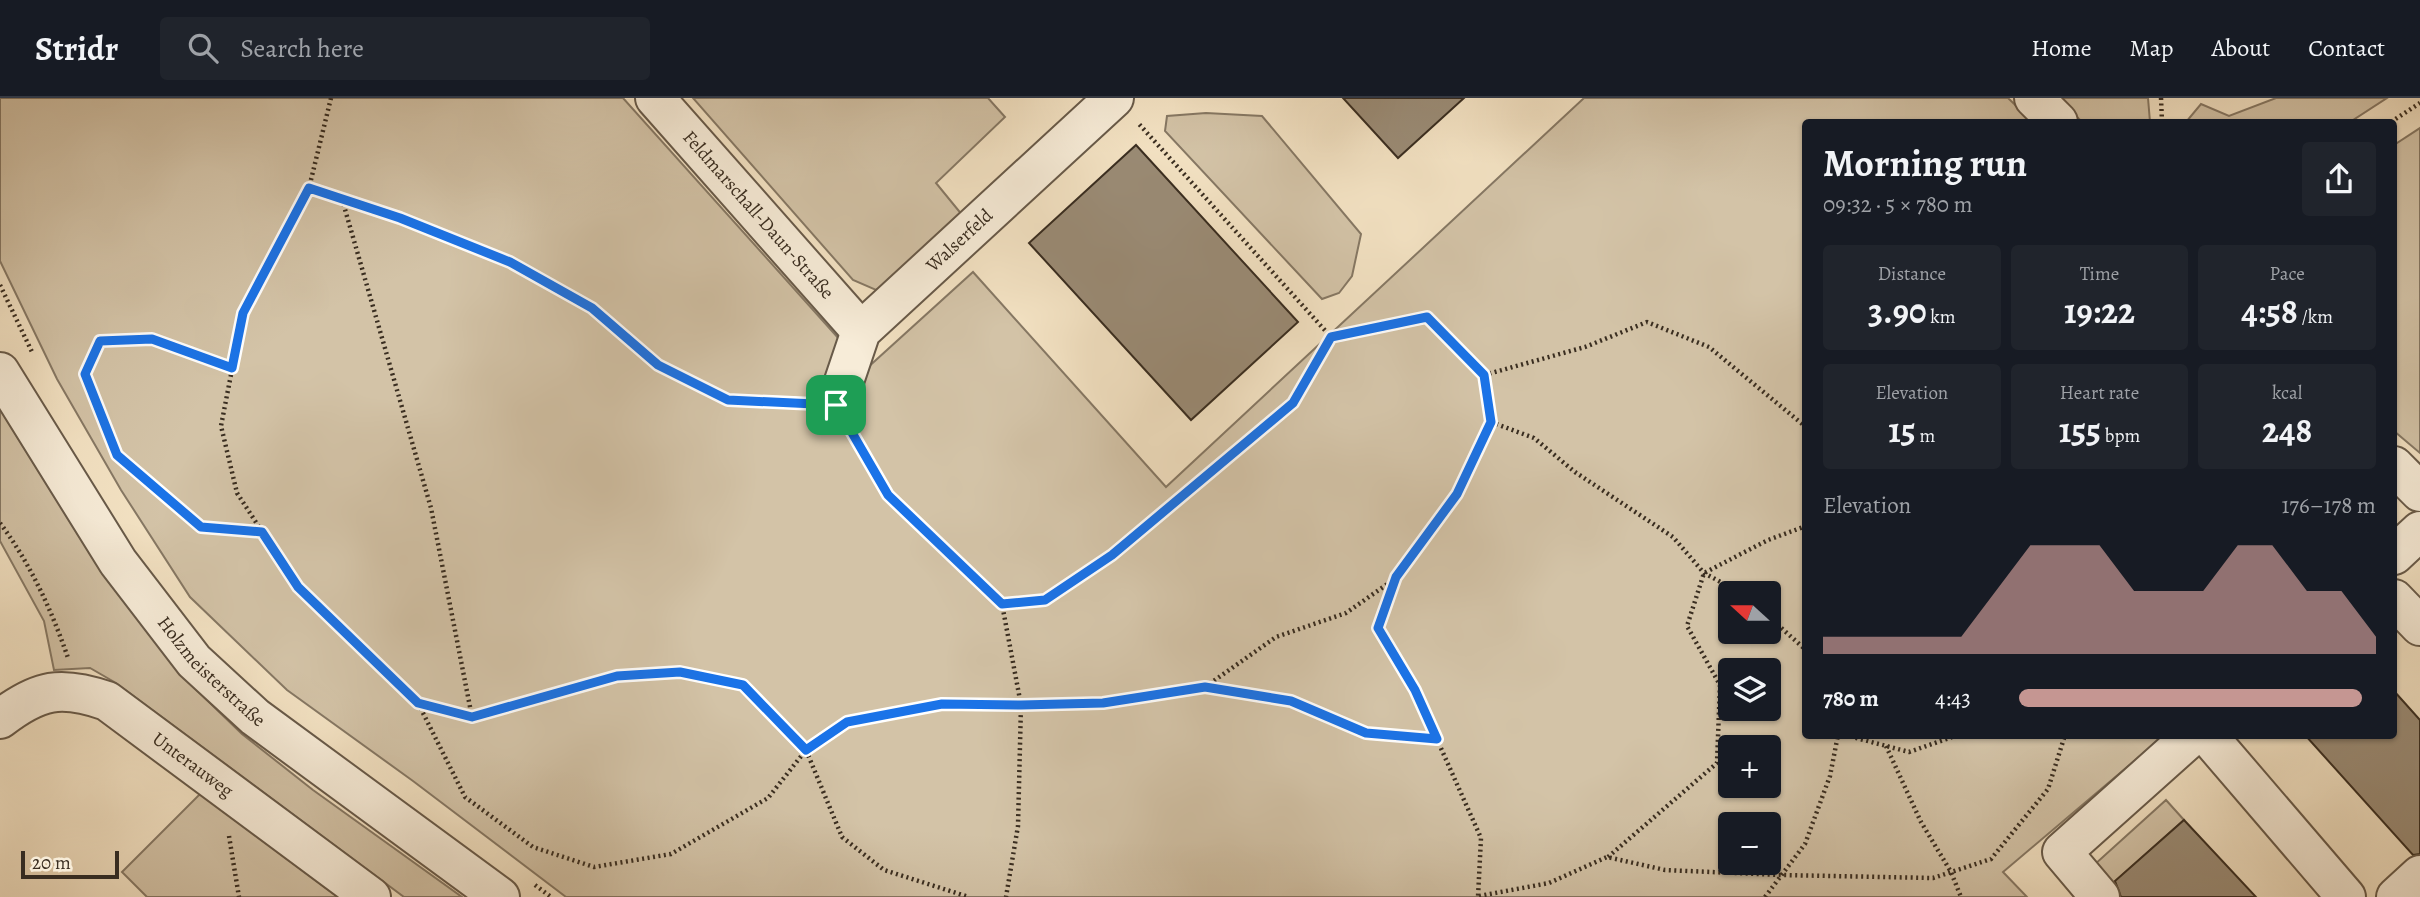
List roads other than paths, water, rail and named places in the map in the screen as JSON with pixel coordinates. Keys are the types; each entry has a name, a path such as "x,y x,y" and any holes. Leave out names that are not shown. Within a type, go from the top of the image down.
{"street":[{"name":"Feldmarschall-Daun-Straße","path":"654,98 861,331"},
{"path":"2034,98 2055,119"},
{"name":"Walserfeld","path":"836,405 861,331 1124,108"},
{"name":"Holzmeisterstraße","path":"0,372 118,562 194,661 255,717 515,889"},
{"path":"2397,469 2420,492"},
{"path":"2397,552 2420,531"},
{"path":"2397,602 2420,626"},
{"name":"Unterauweg","path":"0,719 13,709 43,694 80,692 107,701 371,897"},
{"path":"2100,897 2062,852 2189,739"},
{"path":"2210,739 2346,897"},
{"path":"2396,897 2420,875"}]}
